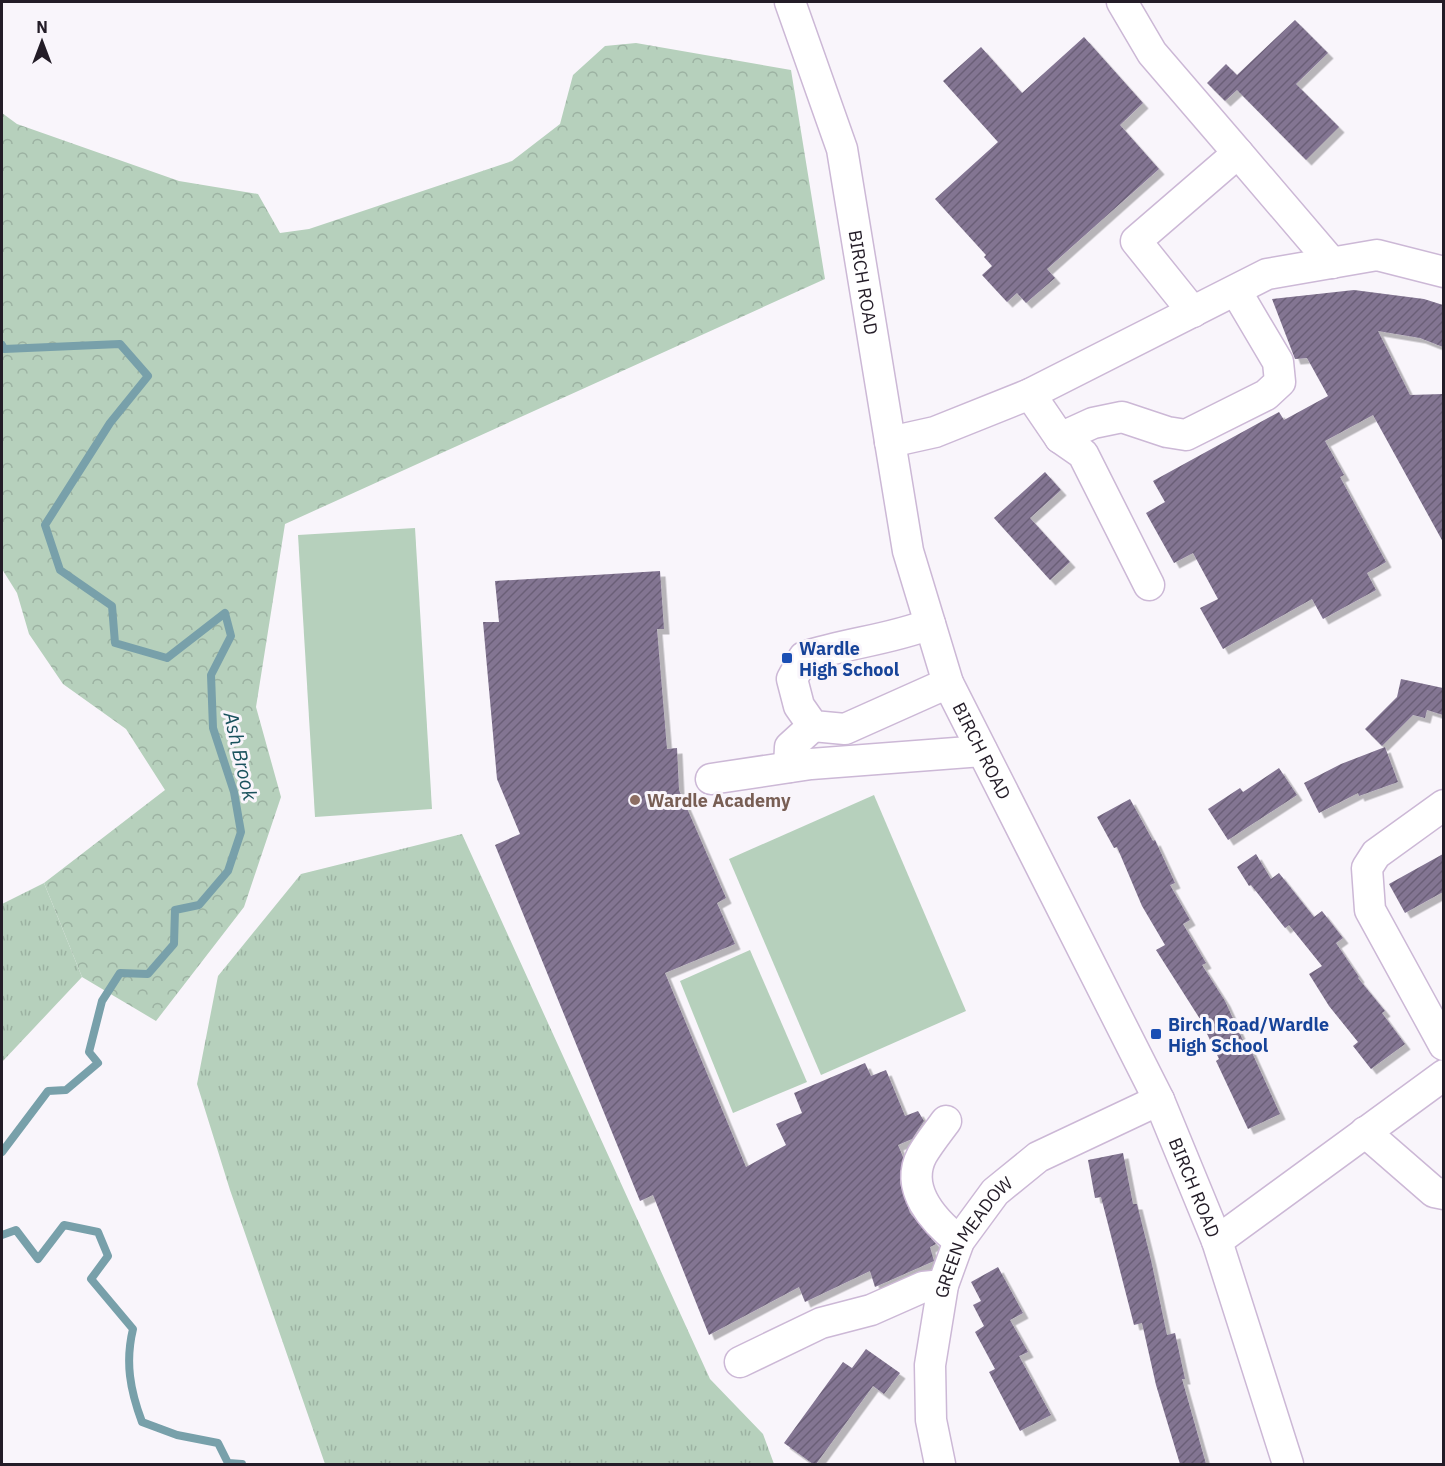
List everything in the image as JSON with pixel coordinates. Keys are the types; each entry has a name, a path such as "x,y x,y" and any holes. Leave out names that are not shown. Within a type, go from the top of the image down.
{"street":[{"name":"BIRCH ROAD","path":"790,2 842,149 908,550 948,683 1159,1100 1217,1241 1288,1464"},
{"path":"1122,2 1152,52 1332,263"},
{"path":"1193,312 1136,241 1238,153"},
{"path":"890,442 935,432 1030,394 1267,274 1377,255 1443,272"},
{"path":"1060,438 1093,423 1122,417 1167,432 1186,435 1266,395 1280,382 1278,362 1236,291"},
{"path":"1030,394 1060,438 1083,454 1149,585"},
{"path":"813,726 799,706 792,680 804,657 839,645 900,636 930,624"},
{"path":"789,767 790,747 813,726 845,729 948,683"},
{"path":"711,779 789,767 982,752"},
{"path":"1443,805 1376,854 1367,868 1370,910 1443,1045"},
{"path":"1217,1241 1443,1075"},
{"name":"GREEN MEADOW","path":"939,1464 931,1420 930,1365 943,1285 959,1241 995,1192 1038,1157 1159,1100"},
{"path":"946,1121 922,1156 916,1182 919,1194 928,1209 945,1231 959,1241"},
{"path":"1365,1132 1434,1192 1443,1194"},
{"path":"740,1362 821,1323 871,1310 923,1287 943,1285"}],"green space":[{"path":"636,43 791,70 825,279 285,524 256,707 281,797 244,907 156,1021 82,977 44,883 165,790 126,729 63,684 29,634 17,593 2,569 2,113 17,124 179,181 258,194 280,233 309,229 512,161 560,124 573,75 605,46"},
{"path":"415,528 432,809 315,817 298,535"},
{"path":"874,795 966,1011 821,1075 729,859"},
{"path":"462,834 710,1379 763,1434 774,1464 325,1464 230,1190 197,1084 218,976 301,874"},
{"path":"44,883 82,977 2,1062 2,904"},
{"path":"750,950 807,1082 733,1113 680,981"}],"building":[{"path":"1295,20 1328,53 1296,84 1339,127 1306,160 1237,90 1225,101 1207,83 1226,64 1237,75"},
{"path":"1084,37 1143,103 1120,125 1159,169 1047,269 1055,278 1026,303 1017,293 1007,302 982,275 992,266 984,257 986,255 935,199 998,142 943,81 981,47 1022,93"},
{"path":"1354,290 1424,299 1443,305 1443,347 1420,338 1378,331 1410,395 1443,394 1443,542 1373,415 1325,441 1344,475 1340,477 1386,562 1367,573 1376,590 1323,619 1312,599 1223,649 1200,608 1218,599 1193,553 1174,563 1146,513 1165,502 1153,481 1279,412 1284,420 1328,396 1307,358 1295,359 1272,299"},
{"path":"1045,472 1061,490 1030,518 1070,562 1050,580 994,518"},
{"path":"660,571 664,629 657,629 667,749 677,748 679,790 726,898 717,903 735,944 665,973 746,1167 786,1145 776,1124 802,1113 794,1093 865,1063 871,1076 886,1070 905,1116 918,1111 924,1121 912,1139 898,1145 903,1157 900,1183 910,1213 936,1244 930,1247 934,1261 875,1287 870,1271 805,1302 799,1287 709,1335 653,1195 640,1201 495,845 520,834 497,779 483,622 499,622 495,581"},
{"path":"1401,679 1443,688 1443,715 1427,710 1425,718 1413,715 1382,746 1365,729 1397,697"},
{"path":"1385,747 1398,782 1359,796 1358,793 1319,813 1304,783 1341,764"},
{"path":"1279,768 1297,795 1228,840 1208,809 1240,788 1243,792"},
{"path":"1130,799 1153,841 1155,840 1175,883 1170,885 1190,920 1183,924 1206,963 1202,965 1225,1001 1246,1047 1249,1046 1280,1114 1248,1129 1216,1061 1219,1059 1200,1019 1156,950 1165,945 1142,906 1117,847 1114,848 1097,817"},
{"path":"1256,854 1271,879 1279,873 1314,917 1322,911 1343,938 1336,943 1358,978 1385,1011 1382,1013 1405,1044 1371,1069 1353,1046 1358,1042 1329,1006 1309,974 1322,966 1289,925 1285,928 1251,885 1249,886 1237,867"},
{"path":"1443,854 1443,892 1405,913 1389,884"},
{"path":"1123,1153 1133,1204 1137,1204 1167,1335 1175,1333 1185,1379 1182,1379 1206,1464 1180,1464 1156,1385 1142,1323 1134,1325 1101,1197 1095,1198 1088,1160"},
{"path":"998,1267 1023,1313 1010,1320 1028,1352 1019,1356 1051,1415 1020,1431 989,1372 995,1369 975,1332 984,1326 973,1305 981,1301 971,1282"},
{"path":"866,1349 900,1373 884,1394 873,1386 816,1464 813,1464 784,1443 843,1362 852,1368"}],"waterway":[{"name":"Ash Brook","path":"2,345 4,349 120,344 148,376 110,423 45,525 60,570 112,606 115,643 167,658 225,613 231,636 211,675 213,728 234,792 241,832 228,871 199,905 175,910 174,944 148,974 120,973 102,1001 89,1052 98,1063 66,1090 48,1091 2,1152"},
{"name":"Ash Brook","path":"2,1235 16,1230 38,1259 64,1225 98,1232 108,1256 91,1279 133,1329 129,1353 130,1376 134,1399 142,1422 177,1435 218,1443 228,1463 242,1464"}],"place":[{"name":"Wardle High School","path":"787,658"},
{"name":"Wardle Academy","path":"635,800"},
{"name":"Birch Road/Wardle High School","path":"1156,1034"}]}
